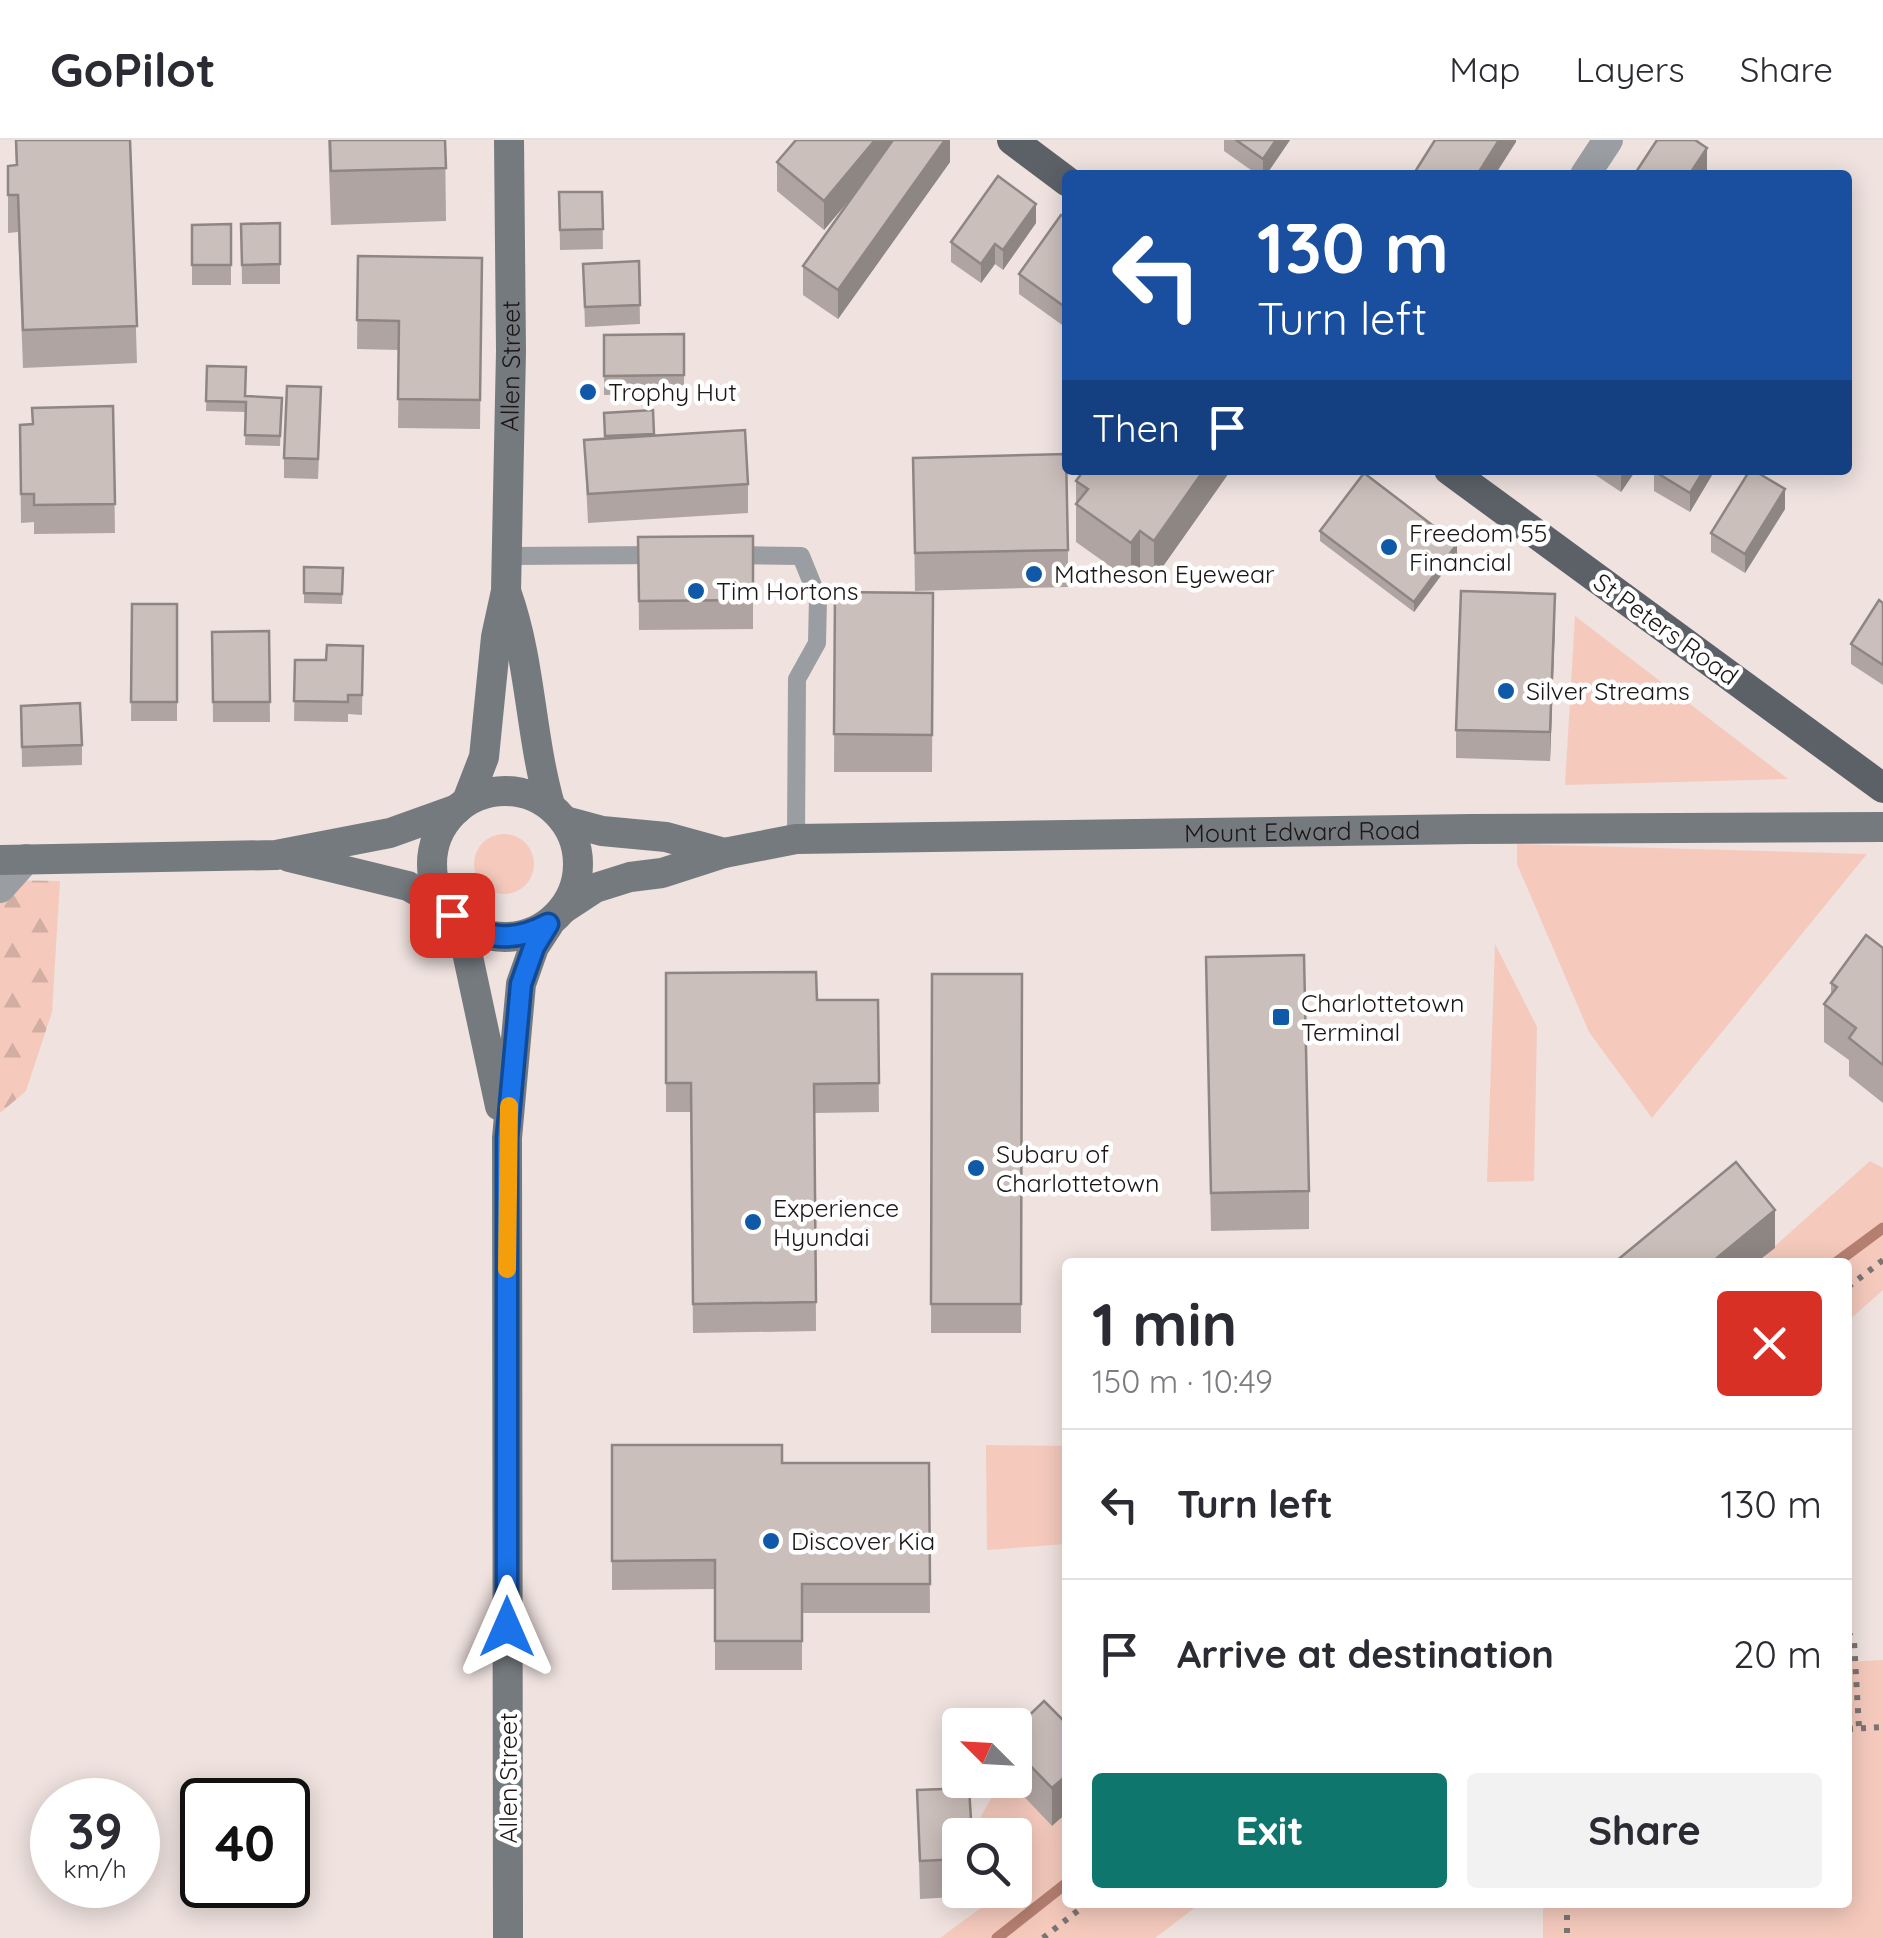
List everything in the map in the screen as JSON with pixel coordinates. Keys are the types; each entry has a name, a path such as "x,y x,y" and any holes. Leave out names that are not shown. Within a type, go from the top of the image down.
{"main road":[{"path":"1012,140 1062,178"},
{"name":"St Peters Road","path":"1456,475 1883,788"}],"street":[{"name":"Allen Street","path":"462,805 484,758 496,638 506,591 511,350 509,140"},
{"path":"1588,170 1608,140"},
{"name":"Allen Street","path":"506,591 521,638 537,760 558,813"},
{"path":"0,888 13,859 276,855 390,832 487,792 509,790 530,795 558,813 576,842 579,866 575,889 556,917 530,934 499,937 468,928 448,910 408,886 276,855"},
{"path":"448,910 435,887 434,844 443,825 462,805"},
{"name":"Mount Edward Road","path":"558,813 602,831 666,837 724,854"},
{"name":"Mount Edward Road","path":"556,917 595,888 796,839 1491,828 1883,827"},
{"name":"Allen Street","path":"448,910 468,952 507,1138"},
{"name":"Allen Street","path":"508,1938 507,1138 521,984 534,947 556,917"}],"lane":[{"path":"506,556 801,556 818,598 817,644 797,679 796,839"}],"path":[{"path":"1852,1285 1883,1260"},
{"path":"1852,1638 1859,1728"},
{"path":"1852,1728 1883,1727"},
{"path":"1043,1938 1081,1908"},
{"path":"1567,1908 1567,1938"}],"green space":[{"path":"1575,616 1788,779 1565,785"},
{"path":"504,834 525,843 534,864 525,885 504,894 483,885 474,864 483,843"},
{"path":"1517,844 1867,854 1652,1118 1589,1032 1517,864"},
{"path":"0,880 60,881 52,1012 26,1091 0,1113"},
{"path":"1495,944 1537,1027 1534,1181 1487,1182"},
{"path":"1870,1161 1883,1168 1883,1290 1852,1317 1852,1258 1761,1258"},
{"path":"986,1445 1062,1446 1062,1544 987,1550"},
{"path":"1883,1660 1883,1938 1543,1938 1543,1908 1852,1908 1852,1662"},
{"path":"992,1798 1025,1798 1052,1826 1062,1818 1062,1908 1194,1908 1155,1938 940,1938 981,1908 1032,1908 1032,1818 981,1818"}],"building":[{"path":"16,140 130,140 137,326 23,330 18,195 8,195 8,166 17,165"},
{"path":"330,140 445,140 446,168 331,171"},
{"path":"796,140 875,140 824,201 777,162"},
{"path":"893,140 945,140 838,290 803,266"},
{"path":"1236,140 1276,140 1263,159"},
{"path":"1435,140 1499,140 1480,170 1416,170"},
{"path":"1657,140 1695,140 1707,148 1692,170 1637,170"},
{"path":"998,176 1036,204 1003,250 995,244 981,264 951,242"},
{"path":"559,192 602,192 603,229 560,230"},
{"path":"1061,215 1062,216 1062,305 1019,274"},
{"path":"280,223 280,264 242,265 241,224"},
{"path":"231,224 231,265 192,265 192,225"},
{"path":"358,256 482,258 480,400 398,399 399,321 357,320"},
{"path":"639,261 640,305 585,307 583,264"},
{"path":"684,334 684,375 604,376 604,335"},
{"path":"207,366 246,367 245,396 282,398 280,436 245,435 246,402 206,401"},
{"path":"287,386 321,387 318,459 284,458"},
{"path":"113,406 115,504 34,505 34,494 21,494 20,425 33,424 32,408"},
{"path":"653,410 654,434 605,436 604,413"},
{"path":"745,430 748,484 588,494 584,440"},
{"path":"1062,454 1062,475 1066,475 1068,550 915,553 913,458"},
{"path":"1080,475 1200,475 1154,541 1140,531 1131,543 1076,504 1088,489 1076,481"},
{"name":"Freedom 55 Financial","path":"1362,475 1367,475 1457,544 1414,602 1320,531"},
{"path":"1661,475 1701,475 1690,493"},
{"path":"1747,475 1761,475 1785,489 1745,554 1711,533"},
{"path":"753,536 753,600 639,601 638,537"},
{"path":"304,567 343,568 342,594 304,593"},
{"name":"Silver Streams","path":"1461,591 1555,594 1550,732 1456,730"},
{"path":"835,592 933,593 932,735 834,734"},
{"path":"1879,600 1883,603 1883,665 1851,644"},
{"path":"132,604 177,604 177,702 131,702"},
{"path":"269,631 270,702 213,702 212,632"},
{"path":"327,645 363,646 362,695 348,695 348,702 294,701 295,660 326,660"},
{"path":"80,703 82,745 22,747 21,706"},
{"path":"1866,935 1883,948 1883,1065 1849,1038 1856,1028 1824,1004 1837,987 1831,983"},
{"path":"1304,955 1309,1191 1211,1193 1206,957"},
{"name":"Experience Hyundai","path":"816,972 817,1000 878,1000 879,1083 814,1084 816,1302 693,1304 691,1083 666,1083 666,973"},
{"name":"Subaru of Charlottetown","path":"932,974 1022,974 1021,1304 931,1304"},
{"path":"1736,1162 1775,1210 1717,1258 1620,1258"},
{"name":"Discover Kia","path":"612,1445 782,1445 782,1463 929,1463 930,1584 802,1584 802,1641 715,1641 715,1560 612,1561"},
{"path":"1044,1701 1062,1719 1062,1779 1052,1788 1032,1767 1032,1713"},
{"path":"942,1789 942,1798 970,1798 971,1818 942,1818 942,1860 920,1861 917,1790"}],"waterway":[{"path":"1842,1258 1883,1228"},
{"path":"997,1938 1062,1887"}],"slow traffic":[{"path":"507,1269 509,1106"}],"place":[{"name":"Trophy Hut","path":"588,392"},
{"name":"Freedom 55 Financial","path":"1389,547"},
{"name":"Matheson Eyewear","path":"1034,574"},
{"name":"Tim Hortons","path":"696,591"},
{"name":"Silver Streams","path":"1506,691"},
{"name":"Charlottetown Terminal","path":"1281,1017"},
{"name":"Subaru of Charlottetown","path":"976,1168"},
{"name":"Experience Hyundai","path":"753,1222"},
{"name":"Discover Kia","path":"771,1541"}],"route":[{"path":"452,915 468,928 488,936 510,938 530,934 548,924 534,947 521,984 507,1138 507,1627"}]}
